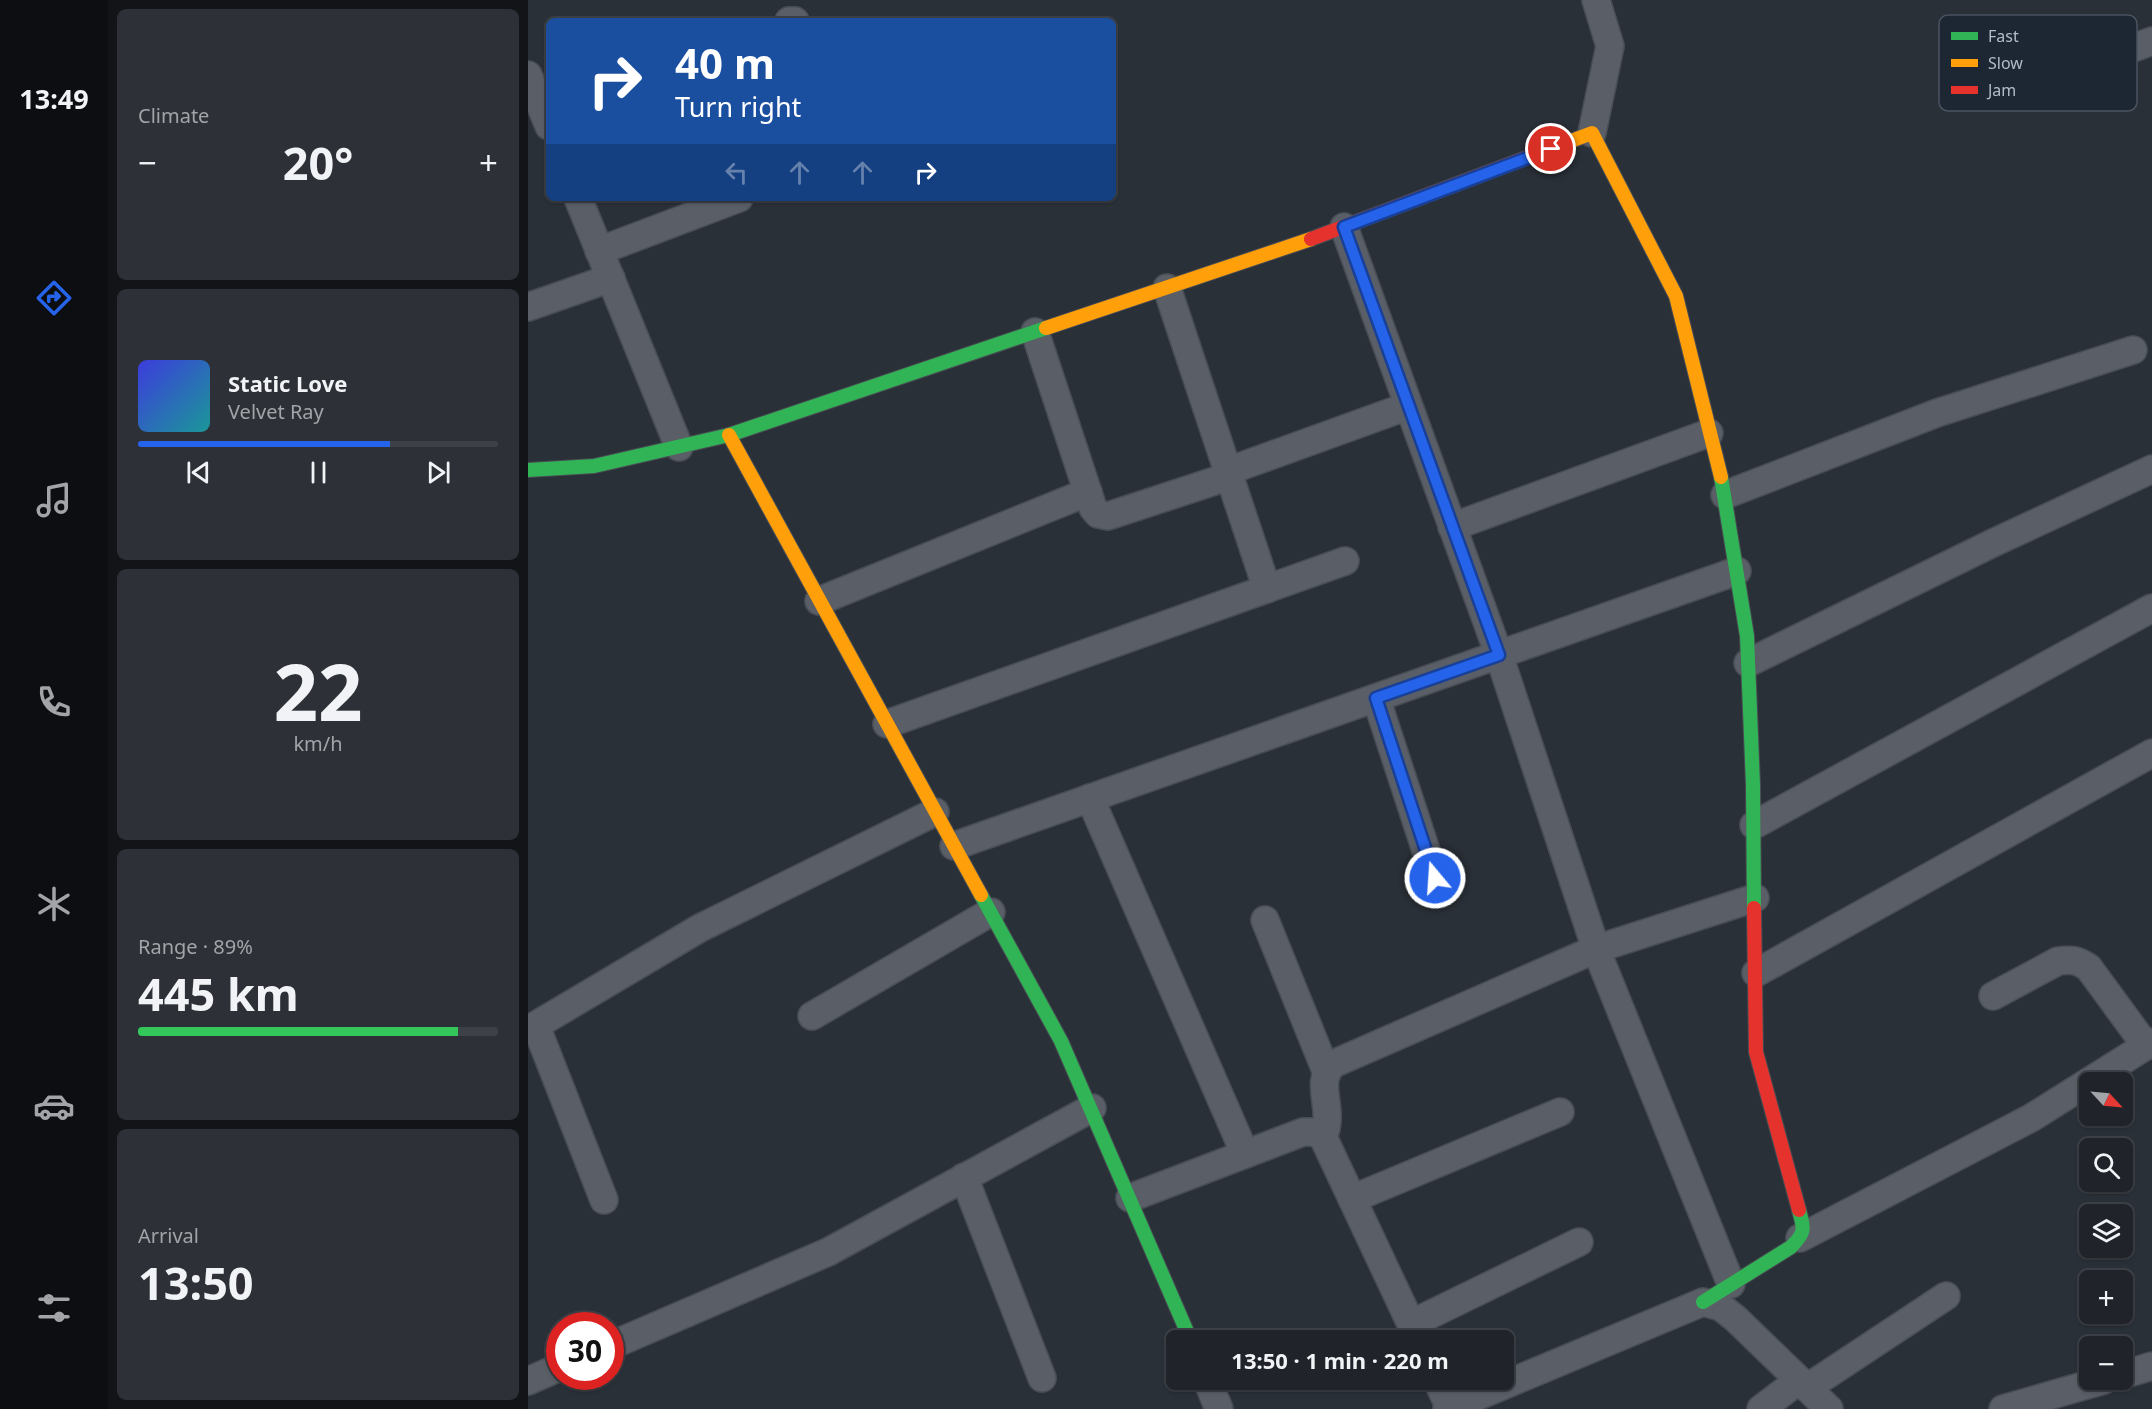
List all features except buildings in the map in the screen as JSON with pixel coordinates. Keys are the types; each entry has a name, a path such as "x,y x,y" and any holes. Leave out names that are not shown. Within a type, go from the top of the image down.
{"street":[{"path":"1596,0 1610,46 1592,134 1676,296 1725,495 1747,636 1754,825 1756,1052 1804,1229 1800,1238"},
{"path":"2137,47 2152,41"},
{"path":"528,75 546,115"},
{"path":"528,470 594,466 729,435 1344,227 1592,134"},
{"path":"579,201 678,447"},
{"path":"599,251 731,201"},
{"path":"1344,227 1499,655 1596,949 1731,1284"},
{"path":"528,307 611,278"},
{"path":"1167,288 1267,589"},
{"path":"1035,332 1093,507 1098,514 1108,516 1229,474 1408,406"},
{"path":"1725,495 1937,413 2133,351"},
{"path":"1452,527 1709,433"},
{"path":"729,435 1061,1041 1186,1330"},
{"path":"1748,663 1995,542 2152,469"},
{"path":"819,601 1088,492"},
{"path":"887,724 1345,561"},
{"path":"954,846 1737,571"},
{"path":"1754,825 2152,608"},
{"path":"1376,698 1435,878"},
{"path":"1756,973 2152,753"},
{"path":"1090,798 1245,1154"},
{"path":"604,1200 532,1028 700,928 935,812"},
{"path":"1323,1137 1328,1122 1324,1078 1326,1071 1333,1064 1596,949 1755,898"},
{"path":"812,1016 991,912"},
{"path":"1265,920 1326,1071"},
{"path":"1447,1390 1463,1406 1703,1302 1791,1247 1800,1238 2041,1111 2149,1044 2089,968 2080,962 2070,959 2058,961 1993,996"},
{"path":"624,1340 819,1256 1092,1108"},
{"path":"1352,1199 1560,1112"},
{"path":"1130,1198 1303,1132 1314,1132 1323,1137 1414,1330"},
{"path":"964,1177 1042,1378"},
{"path":"1420,1330 1579,1242"},
{"path":"1761,1409 1947,1296"},
{"path":"1703,1302 1721,1307 1736,1319 1829,1409"},
{"path":"2133,1372 2152,1366"},
{"path":"528,1381 546,1373"},
{"path":"2002,1409 2079,1387"},
{"path":"1211,1390 1220,1409"}],"traffic: fast":[{"path":"528,470 594,466 729,435 1046,328"},
{"path":"1721,477 1747,636 1753,785 1754,908"},
{"path":"981,895 1061,1041 1186,1330"},
{"path":"1703,1302 1791,1247 1799,1238 1802,1230 1799,1210"}],"traffic: slow":[{"path":"1542,152 1592,133 1676,296 1721,477"},
{"path":"1046,328 1311,239"},
{"path":"729,435 981,895"}],"traffic: jam":[{"path":"1311,239 1542,152"},
{"path":"1754,908 1756,1052 1799,1210"}],"route":[{"path":"1435,878 1376,698 1499,655 1344,227 1551,149"}]}
